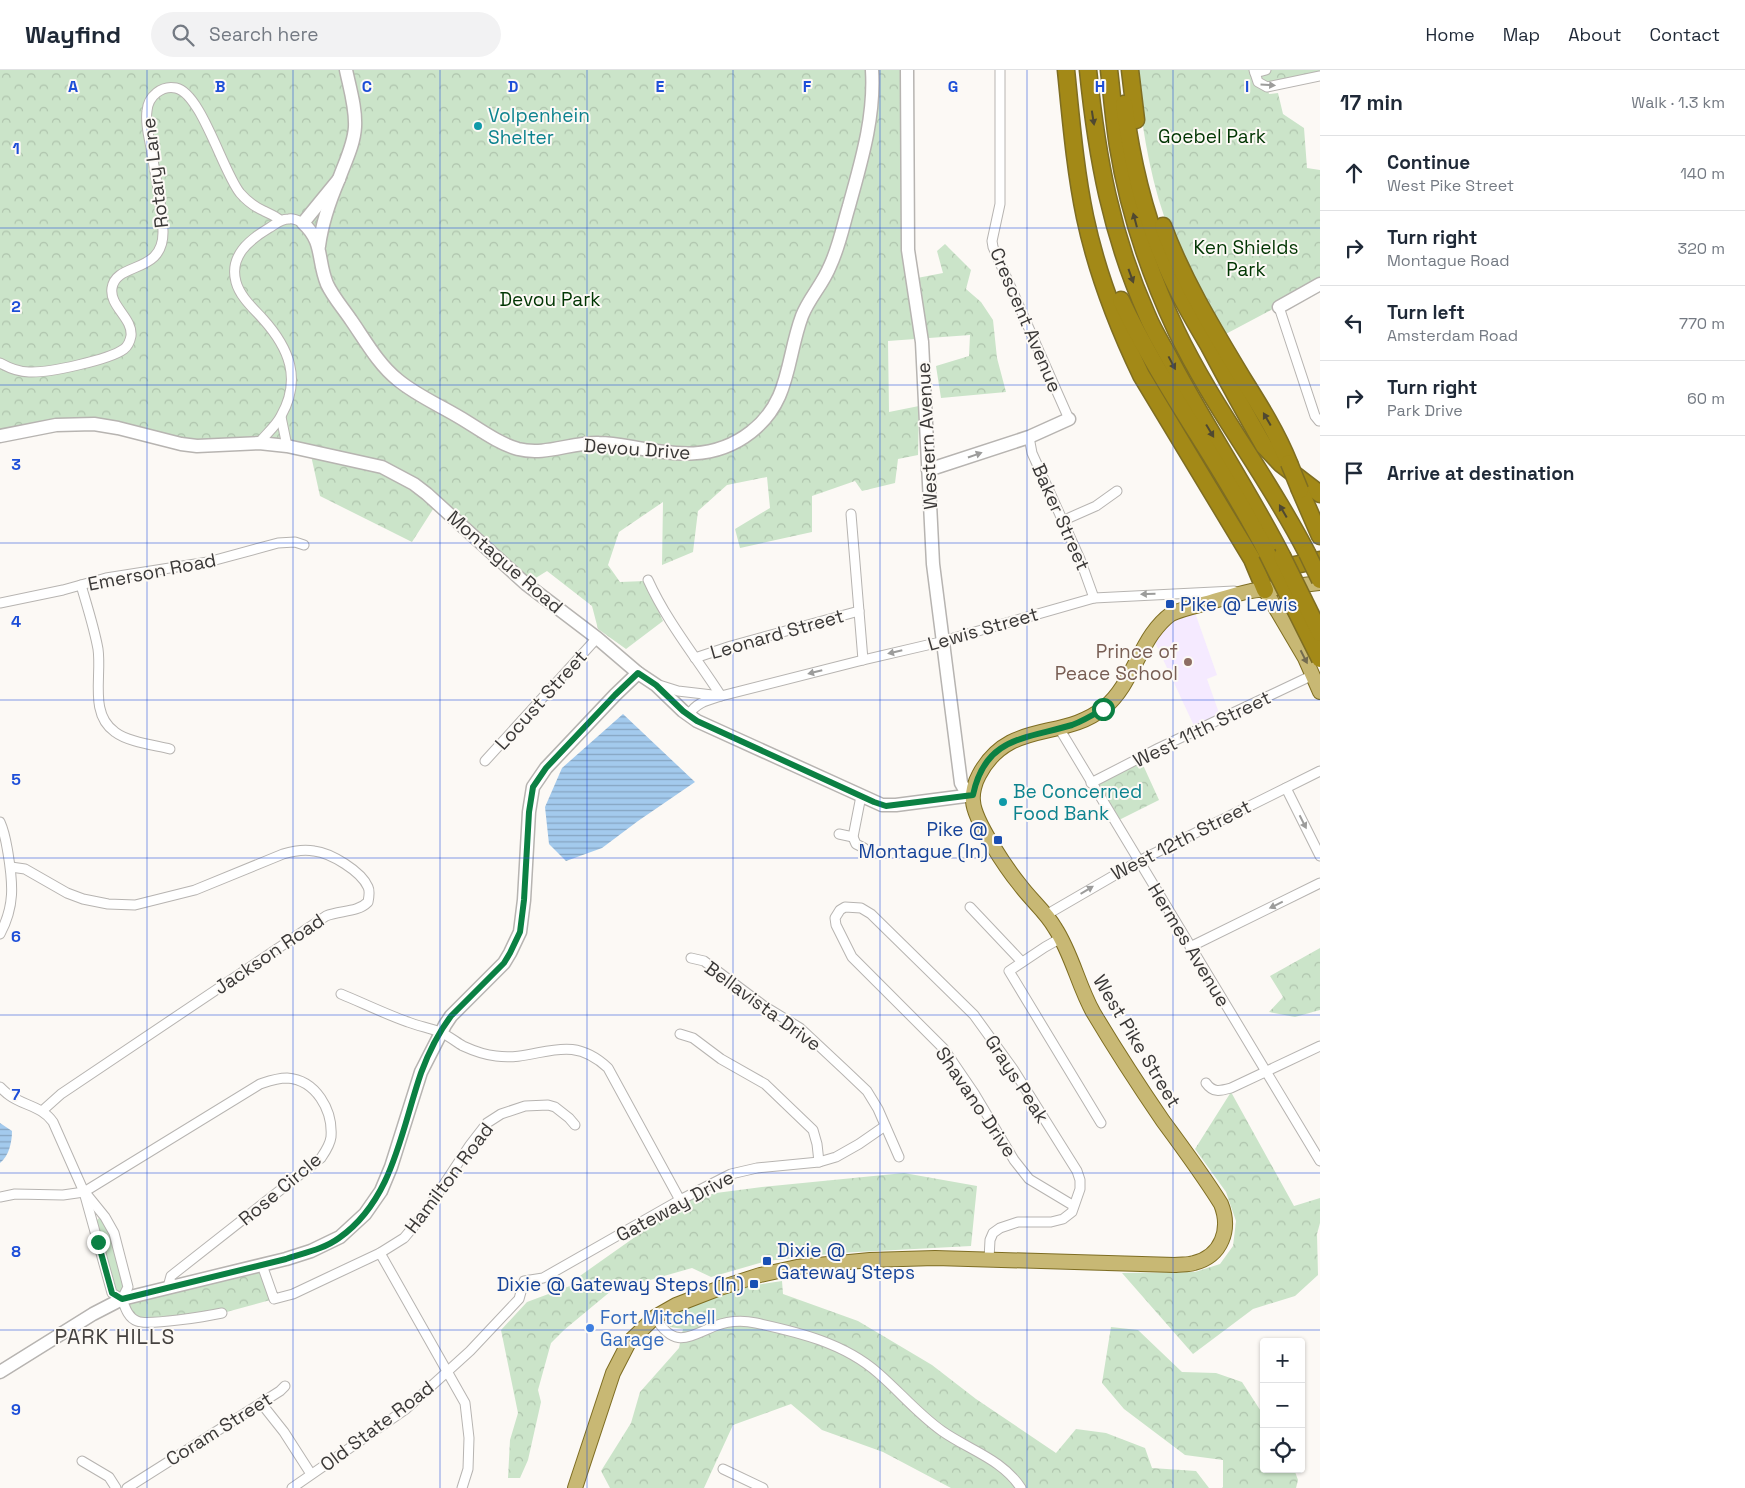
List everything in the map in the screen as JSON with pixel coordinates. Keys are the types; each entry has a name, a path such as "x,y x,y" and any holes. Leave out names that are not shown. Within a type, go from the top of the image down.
{"highway":[{"path":"1066,70 1078,174 1137,351 1141,375 1158,404 1320,633"},
{"path":"1088,70 1102,174 1110,210 1138,294 1159,338 1179,392 1242,507 1320,659"},
{"path":"1109,70 1118,145 1127,189 1149,264 1177,331 1202,379 1313,557 1320,581"},
{"path":"1120,70 1129,141 1138,184 1147,216 1162,256 1227,365 1264,446 1281,464 1320,494"},
{"path":"1130,70 1138,133 1146,172 1160,218 1199,317"},
{"path":"1137,351 1179,392"},
{"path":"1227,365 1269,421 1283,448 1320,536"},
{"path":"1267,556 1260,568 1268,571 1313,557"},
{"path":"1257,591 1267,556"}],"main road":[{"path":"973,795 977,778 996,752 1013,740 1086,719 1111,702 1119,692 1151,636 1160,624 1172,614 1257,591 1320,581"},
{"path":"1257,591 1295,640 1320,692"},
{"name":"West Pike Street","path":"575,1488 620,1358 634,1336 655,1317 676,1305 748,1278 797,1267 935,1258 1192,1264 1211,1256 1224,1239 1226,1232 1225,1218 1221,1204 1157,1111 1094,1014 1055,927 1011,874 984,830 975,811 973,795"}],"street":[{"name":"Devou Drive","path":"319,246 321,229 338,179 346,163 355,126 355,109 346,70"},
{"name":"Devou Drive","path":"338,179 303,223 315,235 319,246 323,272 332,292 386,369 407,387 502,443 518,449 549,451 583,443 600,442 668,454 693,454 724,447 753,431 773,409 782,394 803,315 824,279 837,249 867,139 872,95 872,70"},
{"name":"Western Avenue","path":"907,70 908,250 922,342 933,564 961,783 973,795"},
{"name":"Crescent Avenue","path":"1000,70 1000,204 992,241 993,247 1069,419"},
{"path":"1266,70 1254,72 1258,82 1267,87 1320,76"},
{"name":"Rotary Lane","path":"0,364 28,372 43,371 110,356 123,350 129,344 131,331 112,296 112,288 119,276 153,258 160,250 163,230 147,123 148,103 159,91 165,88 174,88 186,93 197,108 239,192 261,210 280,220"},
{"path":"259,443 281,417 290,394 292,375 290,362 283,344 238,287 235,269 244,246 280,220 291,218 303,223"},
{"path":"1319,421 1315,416 1279,307 1320,284"},
{"path":"281,417 287,446"},
{"path":"928,470 1029,437 1069,419"},
{"name":"Montague Road","path":"0,436 56,425 94,424 189,445 259,443 287,446 382,467 414,484 427,494 526,584 597,638 638,673 656,685 689,715 711,729 886,806 973,795"},
{"name":"Baker Street","path":"1029,437 1032,453 1080,559 1094,598"},
{"path":"1062,521 1096,506 1117,491"},
{"path":"851,514 863,660"},
{"name":"Emerson Road","path":"0,604 106,578 208,562 278,543 295,542 304,545"},
{"path":"648,580 680,638 721,696"},
{"path":"81,585 98,651 98,700 100,712 105,722 113,732 122,737 170,748"},
{"name":"Lewis Street","path":"689,715 692,708 721,696 942,641 1094,598 1198,592 1257,591"},
{"name":"Leonard Street","path":"695,658 731,646 859,611"},
{"name":"Locust Street","path":"485,761 597,638"},
{"path":"0,1372 100,1310 122,1299 262,1265 311,1251 340,1238 365,1214 381,1191 392,1167 422,1072 441,1033 451,1016 504,963 520,932 524,900 530,800 536,781 566,746 638,673"},
{"name":"West 11th Street","path":"1091,783 1159,748 1313,675"},
{"name":"Lewis Street","path":"656,685 678,691 721,696"},
{"name":"Hermes Avenue","path":"1059,728 1320,1161"},
{"name":"West 12th Street","path":"1046,915 1138,861 1320,771"},
{"path":"1286,788 1320,856"},
{"path":"861,796 853,837 856,844 864,848"},
{"path":"0,822 6,839 11,867 12,894 10,911 0,934"},
{"path":"839,834 853,837"},
{"name":"Jackson Road","path":"11,867 26,869 67,893 83,899 108,904 135,905 195,890 292,851 314,851 338,859 362,880 369,890 368,902 364,906 359,909 326,916 61,1094 42,1111"},
{"path":"1190,947 1320,883"},
{"name":"Grays Peak","path":"835,918 840,910 846,907 861,908 871,914 974,1014 1012,1069 1077,1171 1080,1180 1080,1190 1074,1206"},
{"path":"970,907 1022,962"},
{"name":"Shavano Drive","path":"835,918 836,925 852,957 944,1049 974,1093 1014,1160 1029,1179 1074,1206"},
{"path":"1061,938 1009,972 1101,1123"},
{"name":"Bellavista Drive","path":"691,958 704,961 764,1006 800,1028 867,1091 878,1109 899,1157"},
{"path":"341,994 406,1022 441,1033 481,1053 510,1058 545,1050 570,1048 589,1053 608,1068 612,1074 680,1200"},
{"path":"680,1034 693,1038 721,1059 765,1084 813,1130 819,1162"},
{"path":"1206,1083 1209,1088 1220,1091 1244,1083 1320,1046"},
{"name":"Rose Circle","path":"84,1192 260,1084 275,1079 294,1079 317,1093 326,1105 331,1128 331,1138 321,1158 171,1276 168,1287"},
{"path":"0,1087 10,1096 42,1111 53,1122 84,1192 112,1293 122,1299 130,1316 135,1321 142,1323 179,1320 222,1313"},
{"name":"Hamilton Road","path":"262,1265 274,1299 293,1294 380,1253 404,1238 416,1226 470,1145 487,1123 501,1114 525,1106 555,1107 569,1118 575,1126"},
{"name":"Gateway Drive","path":"524,1281 543,1278 680,1200 739,1171 819,1162 836,1157 885,1126"},
{"path":"0,1195 63,1195 84,1192"},
{"path":"84,1192 105,1217 114,1233 128,1287 122,1299"},
{"path":"989,1259 990,1240 993,1233 1000,1228 1018,1222 1051,1222 1063,1219 1072,1212 1074,1206"},
{"path":"380,1253 447,1373 462,1395 467,1410 469,1438 468,1469 462,1488"},
{"name":"Old State Road","path":"292,1488 406,1409 447,1373 519,1299 524,1281"},
{"path":"655,1317 660,1326 677,1337 689,1338 731,1322 749,1321 812,1337 850,1354 877,1372 916,1410 944,1432 1002,1467 1014,1478 1021,1488"},
{"name":"Coram Street","path":"127,1488 285,1386"},
{"path":"261,1403 284,1432 311,1474"},
{"path":"82,1461 109,1477 116,1488"},
{"path":"723,1469 763,1488"}],"shaded area":[{"name":"Prince of Peace School","path":"1193,607 1217,675 1207,679 1219,713 1217,720 1196,730 1154,640 1160,624"}],"green space":[{"name":"Devou Park","path":"0,70 907,70 912,279 943,273 937,251 945,244 971,270 966,289 981,302 993,320 997,358 1006,392 941,398 936,366 969,356 970,335 888,341 889,412 919,406 918,455 898,459 895,483 862,491 855,481 812,496 812,532 740,548 735,529 770,508 767,477 727,485 698,511 693,552 662,565 663,502 619,532 608,565 620,582 645,581 663,621 626,649 598,629 592,606 547,571 526,584 437,503 412,542 320,496 310,451 197,446 94,424 0,436"},
{"path":"1136,70 1320,70 1320,76 1267,87 1269,94 1278,93 1283,114 1304,128 1307,168 1320,170 1320,284 1222,336 1183,262 1158,198 1146,144"},
{"path":"1138,759 1143,765 1159,800 1115,822 1091,783"},
{"path":"1320,948 1320,1010 1295,1017 1269,1012 1283,997 1270,976"},
{"path":"1231,1092 1294,1206 1320,1198 1320,1223 1317,1234 1318,1275 1295,1296 1253,1309 1193,1354 1122,1273 1195,1272 1220,1264 1233,1246 1236,1221 1226,1192 1195,1149"},
{"path":"904,1173 977,1186 971,1246 839,1253 767,1261 711,1277 692,1268 611,1291 551,1343 538,1390 541,1402 528,1460 520,1478 508,1478 510,1440 518,1413 501,1330 527,1302 578,1283 577,1278 686,1201 716,1193 762,1187"},
{"path":"102,1218 108,1228 125,1285 123,1292 118,1293 114,1289 96,1221"},
{"path":"262,1265 274,1299 219,1314 135,1321 122,1299"},
{"path":"782,1281 783,1294 858,1321 932,1365 976,1399 1056,1453 1076,1429 1106,1433 1145,1448 1152,1468 1196,1471 1209,1488 951,1488 883,1452 822,1430 791,1404 733,1425 704,1488 610,1488 601,1471 631,1423 640,1392 679,1348 683,1329 670,1327 670,1315 743,1287"},
{"path":"1111,1327 1138,1330 1182,1372 1216,1373 1242,1382 1260,1410 1260,1473 1295,1473 1298,1480 1296,1488 1222,1488 1223,1460 1185,1455 1124,1409 1102,1383"}],"water":[{"path":"623,714 695,782 602,848 566,861 549,844 545,807 562,768"},
{"path":"0,1123 12,1131 6,1157 0,1163"}],"place":[{"name":"Volpenhein Shelter","path":"478,126"},
{"name":"Pike @ Lewis","path":"1170,604"},
{"name":"Prince of Peace School","path":"1188,662"},
{"name":"Be Concerned Food Bank","path":"1003,802"},
{"name":"Pike @ Montague (In)","path":"998,840"},
{"name":"Dixie @ Gateway Steps","path":"767,1261"},
{"name":"Dixie @ Gateway Steps (In)","path":"754,1284"},
{"name":"Fort Mitchell Garage","path":"590,1328"}],"district":[{"name":"PARK HILLS","path":"115,1336"}],"route":[{"path":"98,1242 112,1293 122,1299 286,1259 311,1251 340,1238 365,1214 381,1191 392,1167 422,1072 445,1025 451,1016 504,963 520,932 524,900 530,800 536,781 566,746 638,673 656,685 683,711 711,729 886,806 973,795 977,778 982,770 996,752 1006,744 1028,735 1086,719 1103,709"}],"park label":[{"name":"Goebel Park","path":"1212,136"},
{"name":"Ken Shields Park","path":"1246,258"}]}
